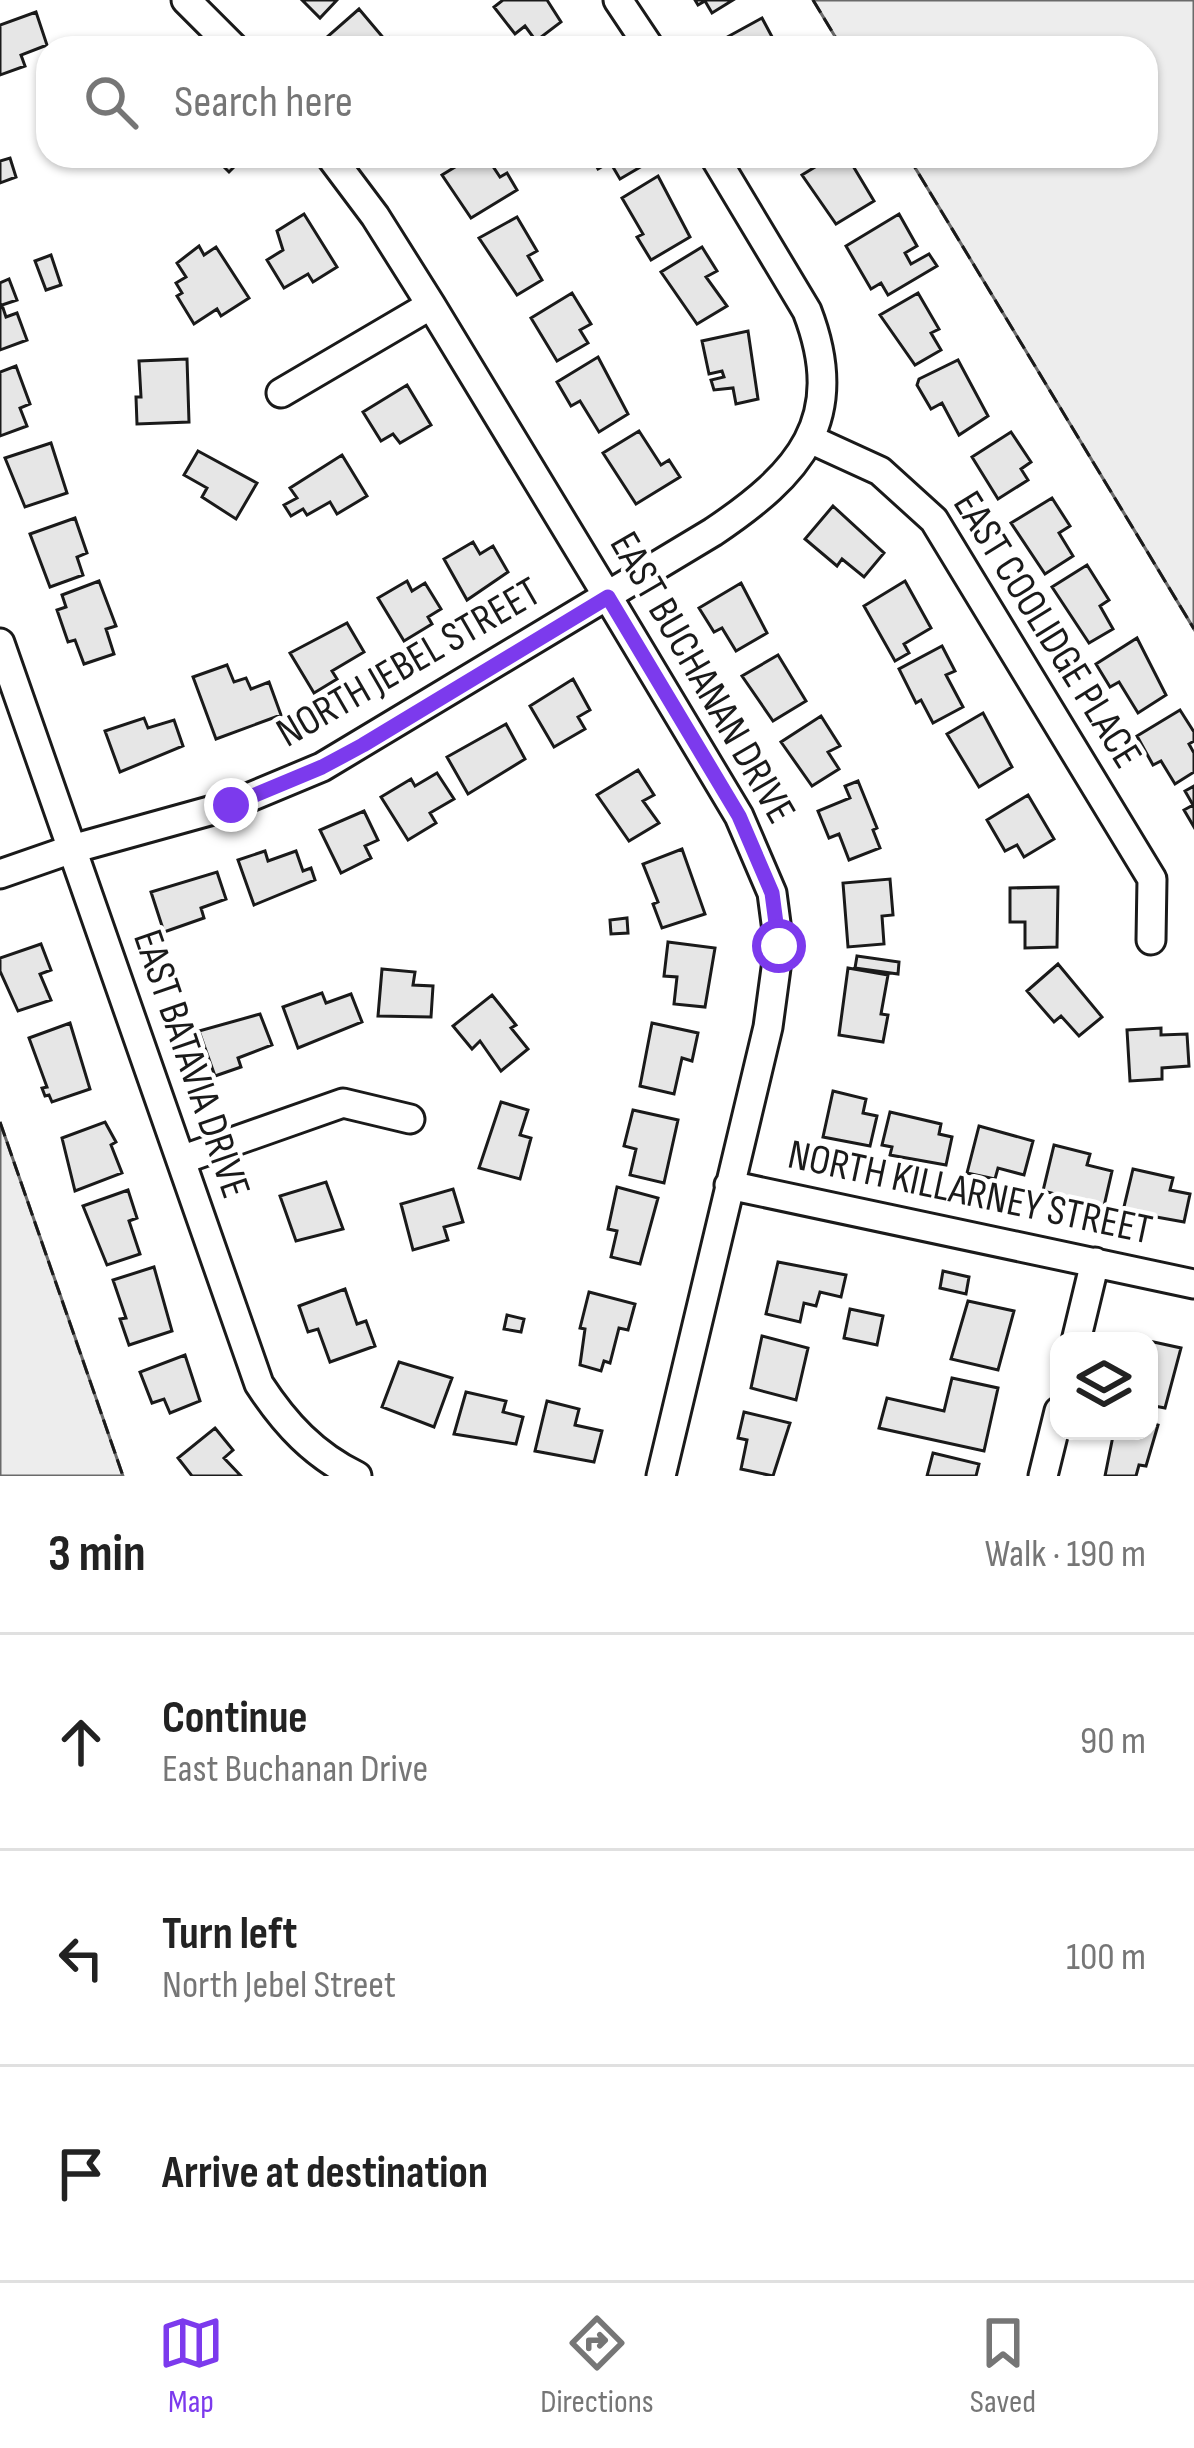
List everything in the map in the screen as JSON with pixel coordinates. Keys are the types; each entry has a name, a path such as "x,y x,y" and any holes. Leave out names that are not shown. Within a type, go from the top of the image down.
{"street":[{"path":"186,0 222,36"},
{"path":"618,0 642,36"},
{"name":"EAST BUCHANAN DRIVE","path":"339,168 375,215 431,305 739,816 772,893 779,946 768,1027 662,1476"},
{"path":"721,168 817,335 821,390 810,440"},
{"path":"281,393 431,305"},
{"name":"NORTH JEBEL STREET","path":"0,874 231,805 322,767 762,499 792,470 810,440"},
{"name":"EAST COOLIDGE PLACE","path":"810,440 880,471 934,520 1152,879 1151,940"},
{"name":"EAST BATAVIA DRIVE","path":"0,643 259,1384 300,1438 357,1476"},
{"path":"181,1160 343,1103 410,1119"},
{"name":"NORTH KILLARNEY STREET","path":"729,1185 1194,1284"},
{"path":"1078,1332 1095,1262"},
{"path":"1043,1476 1052,1440"}],"shaded area":[{"path":"813,0 1194,0 1194,629 915,168 1158,168 1158,36 835,36"},
{"path":"0,1122 69,1320 123,1476 0,1476"}],"building":[{"path":"302,0 337,0 320,18"},
{"path":"503,0 547,0 561,22 543,36 532,36 525,26 515,34 494,7"},
{"path":"695,0 733,0 712,13 705,1 698,5"},
{"path":"359,9 382,36 328,36"},
{"path":"36,12 44,36 36,36 36,49 21,55 25,66 0,75 0,25"},
{"path":"762,18 772,36 729,36"},
{"path":"10,158 16,177 0,183 0,161"},
{"path":"453,168 494,168 500,177 507,173 517,190 471,218 442,175"},
{"path":"614,168 639,168 620,179"},
{"path":"813,168 854,168 874,201 836,224 802,175"},
{"path":"658,176 690,237 651,260 637,237 643,234 622,198"},
{"path":"304,214 337,267 313,282 308,274 284,288 267,260 283,250 277,231"},
{"path":"899,214 917,246 905,253 911,264 929,254 937,266 888,295 881,283 871,289 846,246"},
{"path":"517,217 537,251 528,256 542,280 517,295 479,238"},
{"path":"199,246 204,255 216,247 249,298 221,316 217,309 194,324 177,296 182,293 176,283 186,277 177,263"},
{"path":"702,247 717,271 706,277 727,306 697,324 661,272"},
{"path":"51,255 61,285 46,290 35,261"},
{"path":"9,279 17,300 2,305 6,317 17,313 27,340 0,350 0,283"},
{"path":"572,293 591,324 580,330 588,343 557,361 531,318"},
{"path":"918,293 939,329 931,333 941,350 915,365 880,315"},
{"path":"748,331 758,399 736,404 733,388 714,390 711,380 724,377 722,371 709,374 702,341"},
{"path":"598,357 628,414 599,432 580,401 571,406 557,382"},
{"path":"187,359 189,422 137,424 139,361"},
{"path":"958,360 988,416 959,435 942,403 931,409 917,385 919,379"},
{"path":"16,366 30,404 20,408 27,426 0,436 0,372"},
{"path":"407,385 431,425 400,443 393,434 381,441 363,412"},
{"path":"639,431 661,465 669,460 680,477 636,504 603,453"},
{"path":"1011,432 1031,462 1021,469 1028,480 998,499 972,457"},
{"path":"51,443 67,493 25,507 5,458"},
{"path":"198,451 257,483 236,519 202,497 207,488 184,475"},
{"path":"342,455 367,496 337,514 330,502 307,515 303,509 291,516 284,505 297,498 290,488"},
{"path":"1052,498 1070,526 1059,533 1073,556 1045,574 1011,523"},
{"path":"833,506 884,553 864,577 842,559 837,566 805,539"},
{"path":"75,518 87,553 77,557 83,575 50,587 30,534"},
{"path":"473,542 480,554 493,546 508,572 467,600 444,559"},
{"path":"1087,565 1109,600 1100,606 1113,629 1089,643 1052,587"},
{"path":"99,581 116,626 106,629 114,654 84,664 75,640 68,642 57,610 66,607 62,595"},
{"path":"407,581 412,591 425,583 441,609 428,617 432,624 404,641 378,598"},
{"path":"905,581 931,628 904,644 909,653 895,661 864,606"},
{"path":"741,583 767,633 736,651 722,628 714,632 699,608"},
{"path":"347,623 364,652 332,671 337,679 314,693 290,653"},
{"path":"1137,638 1166,695 1138,713 1119,682 1110,687 1096,664"},
{"path":"942,646 955,671 946,675 963,707 933,723 921,700 916,703 899,669"},
{"path":"778,655 806,701 773,721 742,676"},
{"path":"227,665 234,682 246,678 251,689 269,682 281,715 216,739 193,677"},
{"path":"573,679 590,710 578,717 585,729 554,747 530,706"},
{"path":"1180,710 1194,732 1189,744 1194,772 1175,784 1161,761 1153,765 1137,736"},
{"path":"983,713 1012,767 979,787 947,734"},
{"path":"821,716 840,746 828,752 839,769 812,786 781,742"},
{"path":"144,718 148,728 174,720 183,746 120,772 105,731"},
{"path":"506,724 525,759 468,794 447,757"},
{"path":"638,770 654,795 643,801 659,823 629,841 597,795"},
{"path":"437,773 454,799 430,813 436,823 408,840 381,797 411,779 415,786"},
{"path":"858,781 880,848 849,860 839,834 829,838 818,811 850,798 845,786"},
{"path":"1194,786 1194,827 1184,810 1193,805 1185,791"},
{"path":"1028,795 1054,839 1024,857 1017,845 1005,851 987,820"},
{"path":"364,811 378,840 365,846 371,858 341,873 320,830"},
{"path":"682,849 705,914 662,928 643,864"},
{"path":"265,851 268,861 296,851 303,871 311,868 315,880 254,905 238,860"},
{"path":"217,872 226,899 201,908 204,918 164,932 151,892"},
{"path":"890,879 893,915 882,916 884,944 848,947 843,883"},
{"path":"1058,887 1057,947 1025,948 1025,922 1010,922 1010,888"},
{"path":"627,918 628,933 611,934 610,920"},
{"path":"668,942 715,948 705,1007 674,1004 677,977 664,976"},
{"path":"41,944 51,970 40,974 51,1000 18,1011 0,971 0,958"},
{"path":"857,956 899,962 898,974 855,968"},
{"path":"1058,964 1102,1017 1079,1036 1061,1016 1054,1022 1027,991"},
{"path":"848,968 888,975 881,1014 888,1015 883,1042 839,1035"},
{"path":"382,969 415,972 413,985 433,986 431,1017 378,1016"},
{"path":"322,993 326,1003 351,994 362,1022 298,1048 283,1007"},
{"path":"492,995 528,1049 501,1071 480,1041 472,1049 453,1026"},
{"path":"260,1014 272,1045 238,1058 241,1067 215,1076 199,1031"},
{"path":"70,1023 90,1089 52,1102 42,1088 47,1087 29,1038"},
{"path":"652,1023 698,1033 692,1061 682,1058 674,1094 640,1086"},
{"path":"1161,1028 1161,1035 1187,1034 1189,1066 1162,1068 1162,1079 1130,1081 1127,1030"},
{"path":"833,1091 866,1099 863,1113 877,1116 870,1146 823,1137"},
{"path":"501,1102 528,1110 520,1135 531,1138 520,1179 479,1168"},
{"path":"633,1110 678,1120 664,1183 630,1175 636,1149 624,1146"},
{"path":"890,1112 941,1124 939,1134 952,1137 946,1165 890,1155 892,1147 882,1145"},
{"path":"105,1122 116,1142 111,1145 122,1173 75,1191 62,1138"},
{"path":"979,1126 1033,1141 1024,1175 998,1168 995,1179 967,1173"},
{"path":"1054,1145 1090,1154 1087,1165 1112,1171 1104,1206 1043,1191"},
{"path":"1133,1169 1173,1178 1170,1190 1190,1194 1184,1222 1123,1211"},
{"path":"326,1182 343,1229 296,1241 280,1196"},
{"path":"617,1187 658,1198 640,1264 611,1257 617,1231 608,1229"},
{"path":"453,1189 463,1222 444,1227 448,1240 413,1250 401,1204"},
{"path":"128,1190 137,1218 129,1221 140,1254 107,1265 83,1206"},
{"path":"778,1262 846,1275 841,1297 820,1292 816,1306 804,1303 800,1322 766,1314"},
{"path":"154,1267 172,1331 129,1345 113,1280"},
{"path":"943,1271 969,1277 966,1294 940,1288"},
{"path":"345,1289 357,1324 366,1321 375,1346 330,1362 318,1329 308,1332 299,1306"},
{"path":"589,1292 635,1304 628,1330 619,1328 610,1363 604,1361 601,1371 580,1365 585,1329 580,1328"},
{"path":"968,1301 1014,1311 998,1370 951,1359"},
{"path":"850,1309 883,1316 877,1345 844,1338"},
{"path":"507,1315 524,1319 521,1332 504,1329"},
{"path":"762,1336 808,1348 796,1400 751,1388"},
{"path":"1158,1343 1181,1348 1165,1408 1158,1407"},
{"path":"185,1355 200,1401 170,1413 164,1399 152,1403 140,1372"},
{"path":"399,1362 452,1378 434,1427 382,1407"},
{"path":"952,1378 998,1388 984,1451 879,1428 887,1398 944,1411"},
{"path":"466,1392 506,1401 503,1412 523,1417 516,1444 454,1434"},
{"path":"547,1401 579,1409 575,1425 602,1431 594,1462 535,1451"},
{"path":"744,1412 790,1423 773,1476 741,1469 747,1440 738,1438"},
{"path":"215,1428 233,1450 224,1458 241,1476 192,1476 178,1458"},
{"path":"1112,1440 1154,1440 1146,1466 1139,1465 1136,1476 1105,1476"},
{"path":"933,1453 979,1464 976,1476 927,1476"}],"fence":[{"path":"813,0 835,36"},
{"path":"915,168 1194,629"},
{"path":"0,1122 123,1476"}],"route":[{"path":"231,805 363,745 608,597 739,816 772,893 779,946"}]}
